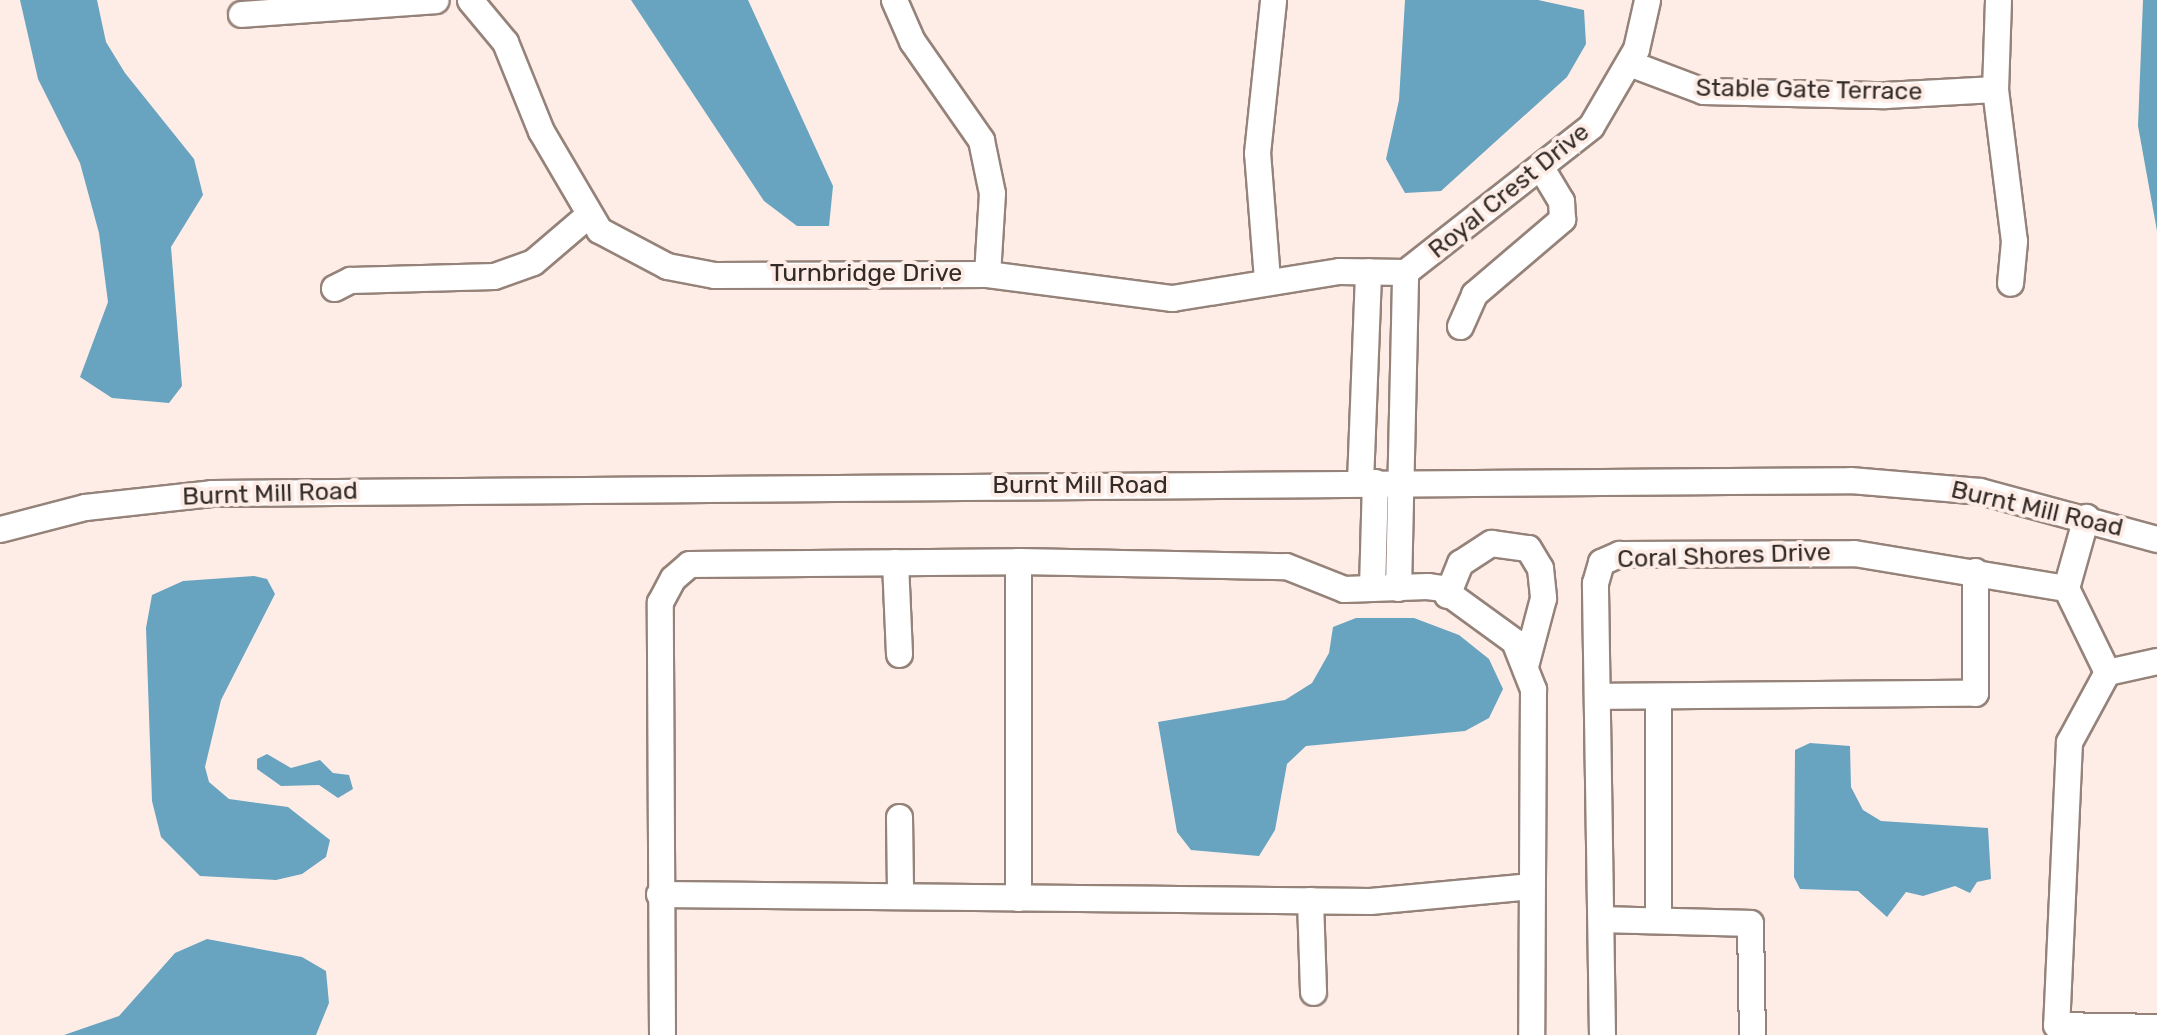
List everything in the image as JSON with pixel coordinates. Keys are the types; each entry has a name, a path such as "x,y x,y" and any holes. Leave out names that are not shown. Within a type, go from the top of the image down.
{"street":[{"path":"241,14 435,0"},
{"name":"Turnbridge Drive","path":"470,0 505,42 542,132 600,230 641,255 689,272 988,274 1172,298 1267,279 1368,270 1405,272"},
{"path":"894,0 912,41 981,140 992,193 988,274"},
{"path":"1267,279 1257,154 1274,0"},
{"name":"Royal Crest Drive","path":"1378,482 1402,378 1405,272 1542,169 1591,126 1629,64 1647,0"},
{"path":"1998,0 1995,89 2014,241 2010,283"},
{"name":"Stable Gate Terrace","path":"1629,64 1703,91 1885,95 1995,89"},
{"path":"1460,326 1474,294 1562,219 1562,201 1542,169"},
{"path":"334,288 350,280 494,276 533,262 588,215"},
{"path":"1368,270 1364,378 1378,482 1385,588"},
{"path":"1366,324 1402,324"},
{"path":"1364,378 1402,378"},
{"name":"Burnt Mill Road","path":"0,528 85,507 211,493 1378,482 1912,482 2086,517 2157,539"},
{"path":"2086,517 2066,588 2107,672"},
{"path":"1447,595 1460,562 1491,543 1528,548 1540,568 1543,598 1525,666"},
{"name":"Coral Shores Drive","path":"1602,1035 1596,584 1600,562 1619,554 1854,553 2066,588"},
{"path":"1018,561 1018,898"},
{"path":"662,1035 660,602 673,578 689,564 1018,561 1286,566 1315,582 1385,588 1427,586 1447,595 1514,642 1533,688 1531,1035"},
{"path":"895,562 899,654"},
{"path":"1597,696 1976,693 1975,571"},
{"path":"2107,672 2157,662"},
{"path":"2107,672 2069,742 2056,1030 2157,1027"},
{"path":"1658,696 1658,918"},
{"path":"899,817 900,893"},
{"path":"659,894 900,893 1310,900 1531,886"},
{"path":"1310,900 1313,992"},
{"path":"1600,920 1658,918 1750,923 1752,1035"}],"water":[{"path":"20,0 97,0 106,42 125,73 194,159 203,195 171,247 182,386 169,403 112,398 80,377 108,302 99,233 80,163 38,79"},
{"path":"631,0 748,0 833,186 829,226 797,226 764,201"},
{"path":"1405,0 1538,0 1584,10 1586,44 1567,77 1441,191 1405,193 1386,159 1399,100"},
{"path":"2143,0 2157,0 2157,231 2138,126"},
{"path":"254,576 267,579 275,594 221,700 205,767 209,782 229,799 288,807 330,840 326,857 302,874 276,880 200,876 161,837 152,801 146,628 152,595 183,581"},
{"path":"1356,618 1414,618 1459,635 1489,659 1503,689 1489,718 1465,731 1306,746 1287,764 1275,830 1259,856 1191,850 1177,832 1158,722 1285,700 1312,683 1329,653 1333,627"},
{"path":"1810,743 1850,746 1851,787 1863,810 1881,821 1988,828 1991,879 1977,882 1970,893 1955,886 1923,896 1906,892 1887,917 1858,891 1800,889 1794,877 1795,750"},
{"path":"267,754 291,768 320,760 333,773 349,775 353,789 338,798 319,785 281,786 257,769 257,759"},
{"path":"207,939 302,957 326,971 329,1003 316,1035 64,1035 119,1016 175,953"}]}
